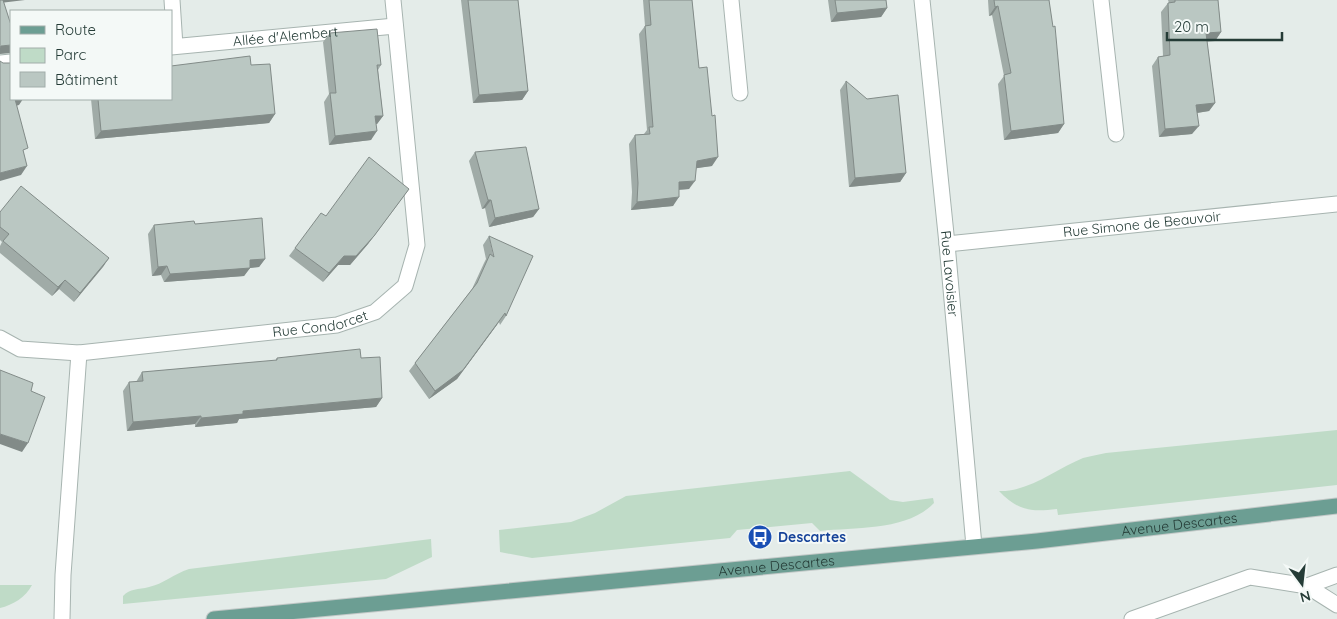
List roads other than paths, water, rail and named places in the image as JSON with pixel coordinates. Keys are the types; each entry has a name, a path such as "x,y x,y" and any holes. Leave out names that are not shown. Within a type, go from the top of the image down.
{"main road":[{"name":"Avenue Descartes","path":"214,619 974,546 1180,525 1337,506"}],"street":[{"name":"Allée d'Alembert","path":"172,0 173,46 395,26"},
{"name":"Rue Condorcet","path":"0,338 20,349 78,353 337,325 375,312 405,286 417,245 393,0"},
{"path":"731,0 740,93"},
{"name":"Rue Lavoisier","path":"922,0 947,244 974,546"},
{"path":"1101,0 1116,134"},
{"name":"Rue Simone de Beauvoir","path":"947,244 1337,204"},
{"path":"62,619 63,575 78,353"},
{"path":"1307,586 1337,575"},
{"path":"1132,619 1250,577 1307,586 1337,605"}],"place":[{"name":"Descartes","path":"760,537"}]}
